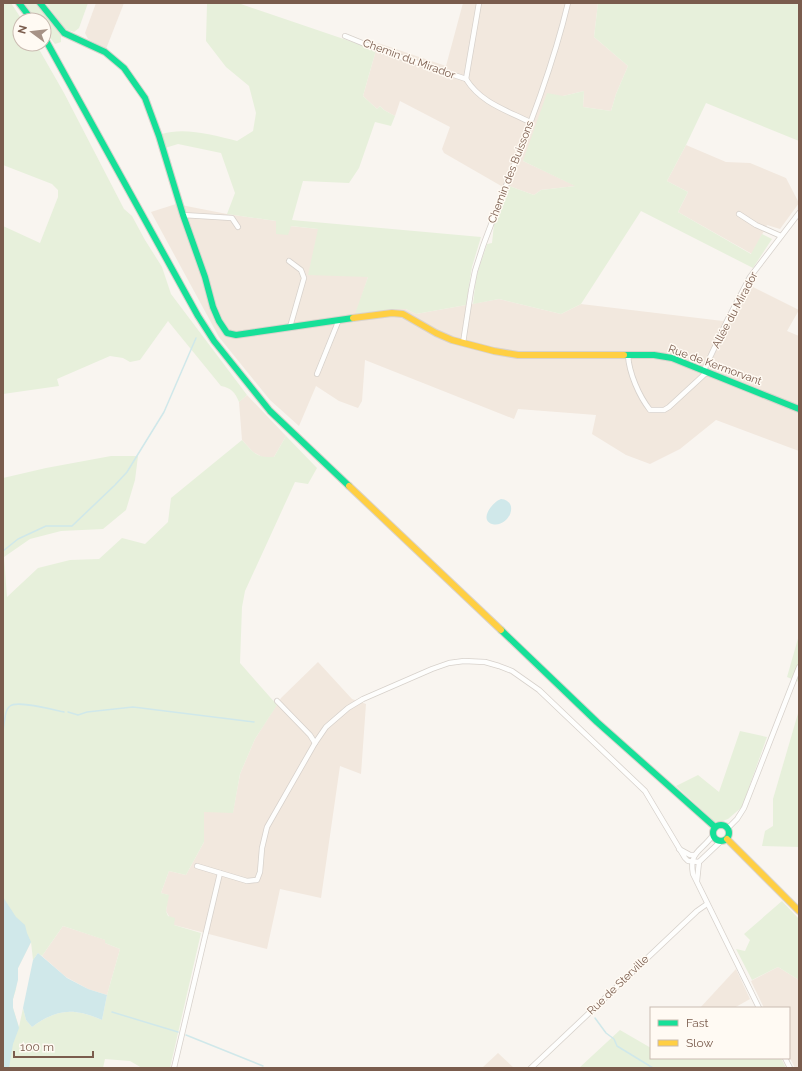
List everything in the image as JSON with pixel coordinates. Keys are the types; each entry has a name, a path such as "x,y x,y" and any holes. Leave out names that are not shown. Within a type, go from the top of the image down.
{"main road":[{"path":"19,3 26,12"},
{"path":"40,3 64,33 104,52 124,68 145,98 159,136 183,215"},
{"path":"52,51 198,316 214,341 270,411 597,722 715,828"},
{"name":"Rue de Kermorvant","path":"183,215 205,277 213,307 219,322 227,333 236,335 338,322 392,313 404,314 436,333 452,340 494,351 518,355 654,355 672,358 799,409"},
{"path":"720,825 727,829 729,834 727,839 720,842 712,835 715,828 720,825"},
{"path":"727,839 799,912"}],"street":[{"path":"466,79 479,3"},
{"name":"Chemin des Buissons","path":"463,343 475,271 482,246 545,83 555,54 568,3"},
{"name":"Chemin du Mirador","path":"345,36 382,51 466,79 472,88 482,98 530,122"},
{"name":"Allée du Mirador","path":"706,371 728,319 750,277 799,213"},
{"path":"739,214 756,225 780,236"},
{"path":"183,215 232,218 238,226"},
{"path":"289,260 301,270 304,278 290,327"},
{"path":"317,374 338,322"},
{"path":"628,355 629,363 637,387 645,404 650,410 664,410 669,407 706,371"},
{"path":"198,866 247,881 257,880 260,872 262,848 267,827 315,743 326,727 348,708 364,699 432,669 449,663 464,661 485,662 512,671 539,690 645,791 685,858 699,862"},
{"path":"727,829 737,819 744,808 799,667"},
{"path":"277,701 310,735 315,743"},
{"path":"680,849 690,855 694,854 702,848 712,835"},
{"path":"697,880 699,862 720,842"},
{"path":"694,854 692,861 693,874 758,1007"},
{"path":"174,1068 220,873"},
{"name":"Rue de Sterville","path":"531,1068 697,911 707,904"},
{"path":"786,1059 790,1068"}],"shaded area":[{"path":"96,3 124,3 106,49 88,39 85,33"},
{"path":"463,3 598,3 594,37 628,66 616,94 611,111 583,107 584,91 563,96 523,161 576,186 541,190 534,195 509,186 503,187 444,153 442,149 450,127 400,101 395,116 380,106 377,109 363,96 378,43 446,66"},
{"path":"686,145 726,162 750,163 786,178 799,203 780,229 767,225 752,254 678,212 688,192 667,181"},
{"path":"176,204 227,214 276,221 276,234 290,226 318,229 368,277 356,314 392,309 406,309 416,314 499,299 561,314 581,304 723,321 751,286 799,310 787,331 799,336 799,451 716,420 680,449 650,464 626,455 592,434 596,415 518,409 514,419 365,360 362,401 358,408 339,401 316,386 299,426 270,400 219,337 151,212"},
{"path":"247,395 286,436 274,457 264,458 253,452 242,440 239,402"},
{"path":"318,662 352,699 366,704 361,774 340,766 321,898 280,889 267,949 174,925 166,911 168,895 161,893 169,871 186,875 204,842 204,812 233,812 240,774 255,739 281,698"},
{"path":"63,926 106,940 105,943 120,949 107,995 88,989 66,977 42,956"},
{"path":"778,967 799,980 799,1068 795,1068 790,1058 790,1007 764,1007 751,981"},
{"path":"736,969 750,999 736,1007 701,1007"},
{"path":"498,1053 514,1068 482,1068"}],"green space":[{"path":"3,3 11,3 17,12 12,12 12,52 41,52 64,93 124,209 132,216 162,267 171,294 247,395 239,402 232,391 221,386 168,321 140,360 130,362 123,358 110,356 57,379 59,386 3,394 3,226 40,243 58,197 58,190 52,184 3,165"},
{"path":"24,3 37,3 44,12 31,12"},
{"path":"46,3 88,3 79,28 74,32 65,29"},
{"path":"202,3 238,3 376,50 363,96 377,109 380,106 395,116 391,126 375,122 359,168 349,183 303,181 292,220 481,237 472,267 466,305 416,314 406,309 392,309 355,314 368,277 308,275 318,229 291,226 288,235 276,234 276,221 227,214 235,193 221,153 178,144 165,148 162,134 171,132 180,131 199,133 237,141 253,131 256,113 249,86 226,67 206,41 207,4"},
{"path":"598,3 799,3 799,141 706,103 667,181 688,192 678,212 751,254 762,234 772,239 753,268 641,211 581,304 561,314 499,299 473,304 476,277 487,244 492,243 494,224 509,186 534,195 541,190 575,186 523,161 547,93 563,96 584,91 583,107 611,111 616,94 628,66 594,37"},
{"path":"52,24 61,36 61,42 55,44 52,40"},
{"path":"286,436 317,468 308,484 295,482 245,591 242,607 240,663 277,705 255,739 240,774 233,813 204,812 204,842 186,875 169,871 161,893 169,895 166,911 168,916 175,918 174,925 201,933 170,1068 142,1068 130,1061 105,1059 103,1068 3,1068 3,478 46,468 111,456 138,456 135,480 126,510 103,529 61,531 30,539 4,557 7,597 38,568 70,560 99,559 122,538 145,544 168,522 171,498 242,440 256,454 263,457 274,457","holes":["63,926 105,940 105,943 120,949 107,995 102,1020 83,1013 66,1012 50,1016 32,1027 26,1020 23,1008 19,1027 13,1008 13,999 16,989 18,968 31,942 33,960 38,953 42,956"]},
{"path":"799,635 799,682 787,677"},
{"path":"799,710 799,847 762,846 765,831 773,826 773,799"},
{"path":"740,731 767,737 742,807 728,819 715,822 676,786 698,775 719,792"},
{"path":"782,901 799,919 799,980 778,967 752,980 736,949 745,951 750,940 744,934"},
{"path":"620,1030 650,1047 650,1059 782,1059 786,1068 579,1068"}],"water":[{"path":"501,499 510,504 510,514 503,522 492,524 488,522 487,519 488,511 497,501"},
{"path":"3,897 16,917 25,925 31,942 18,968 18,980 13,999 13,1008 19,1028 13,1044 9,1068 3,1068"},
{"path":"38,953 67,978 88,989 107,995 102,1020 83,1013 66,1012 50,1016 32,1027 26,1020 23,1008 33,960"}],"waterway":[{"path":"3,551 18,539 46,526 72,526 127,472 164,412 196,338"},
{"path":"3,730 7,710 14,704 28,705 64,712"},
{"path":"68,712 78,715 87,712 133,707 254,722"},
{"path":"112,1012 178,1032"},
{"path":"595,1018 606,1033 614,1039 617,1046 653,1068"},
{"path":"186,1035 263,1066"}],"traffic: fast":[{"path":"19,3 26,12"},
{"path":"40,3 64,33 105,52 124,68 145,98 205,277 213,307 219,321 227,333 236,335 353,318"},
{"path":"52,51 198,316 214,341 270,411 349,486"},
{"path":"624,355 654,355 672,358 799,409"},
{"path":"501,630 597,722 715,827"},
{"path":"718,825 724,825 729,830 729,833 727,839 724,841 718,841 713,836 713,830 718,825"}],"traffic: slow":[{"path":"353,318 392,313 403,314 436,333 452,340 494,351 518,355 624,355"},
{"path":"349,486 501,630"},
{"path":"727,839 799,911"}]}
